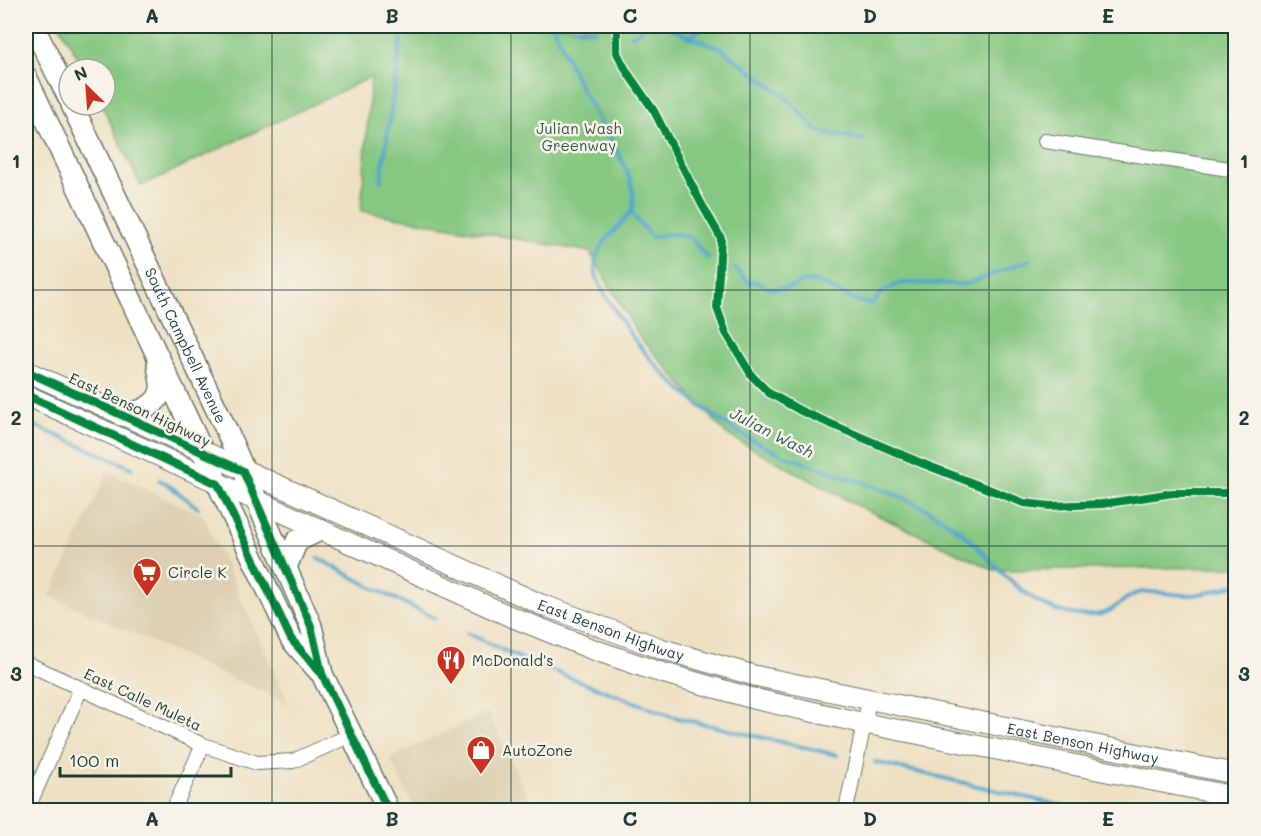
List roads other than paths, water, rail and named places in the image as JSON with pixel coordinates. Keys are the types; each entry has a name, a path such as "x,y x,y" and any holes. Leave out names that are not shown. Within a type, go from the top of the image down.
{"main road":[{"path":"33,26 57,74"},
{"name":"South Campbell Avenue","path":"26,77 291,639 322,674"},
{"name":"South Campbell Avenue","path":"78,117 225,427 311,626 322,674 388,810"},
{"path":"121,415 140,412 156,399 161,389 156,353"},
{"name":"East Benson Highway","path":"26,371 531,600 662,649 756,676 1236,774"},
{"name":"East Benson Highway","path":"26,395 507,615 589,648 706,686 863,723 1236,797"},
{"path":"286,567 297,541 320,530"}],"street":[{"path":"1045,141 1236,170"},
{"name":"East Calle Muleta","path":"26,663 203,745 257,763 293,761 351,735"},
{"path":"26,809 81,688"},
{"path":"846,810 869,700"},
{"path":"173,810 203,745"}],"waterway":[{"path":"381,181 403,26"},
{"name":"Julian Wash","path":"553,26 581,89 619,154 632,186 634,200 631,212 598,251 595,265 598,279 604,293 631,335 668,378 690,397 736,431 761,445 913,502 930,511 963,533 1025,593 1052,609 1072,614 1095,615 1111,610 1138,593 1196,595 1236,584"},
{"path":"574,26 579,29 596,31"},
{"path":"631,36 643,26"},
{"path":"666,26 689,37 706,26"},
{"path":"689,37 719,47 786,97 817,131 864,140"},
{"path":"631,212 651,237 684,235 693,240 709,258"},
{"path":"735,268 749,283 756,281 770,289 787,288 805,281 820,283 855,301 872,304 883,291 901,283 967,284 1030,260"},
{"path":"26,422 132,468"},
{"path":"159,480 198,508"},
{"path":"318,558 435,618"},
{"path":"467,633 524,660 674,717 837,755"},
{"path":"875,762 1080,810"}],"place":[{"name":"Circle K","path":"147,598"},
{"name":"McDonald's","path":"451,686"},
{"name":"AutoZone","path":"481,776"}],"park label":[{"name":"Julian Wash Greenway","path":"579,136"}]}
